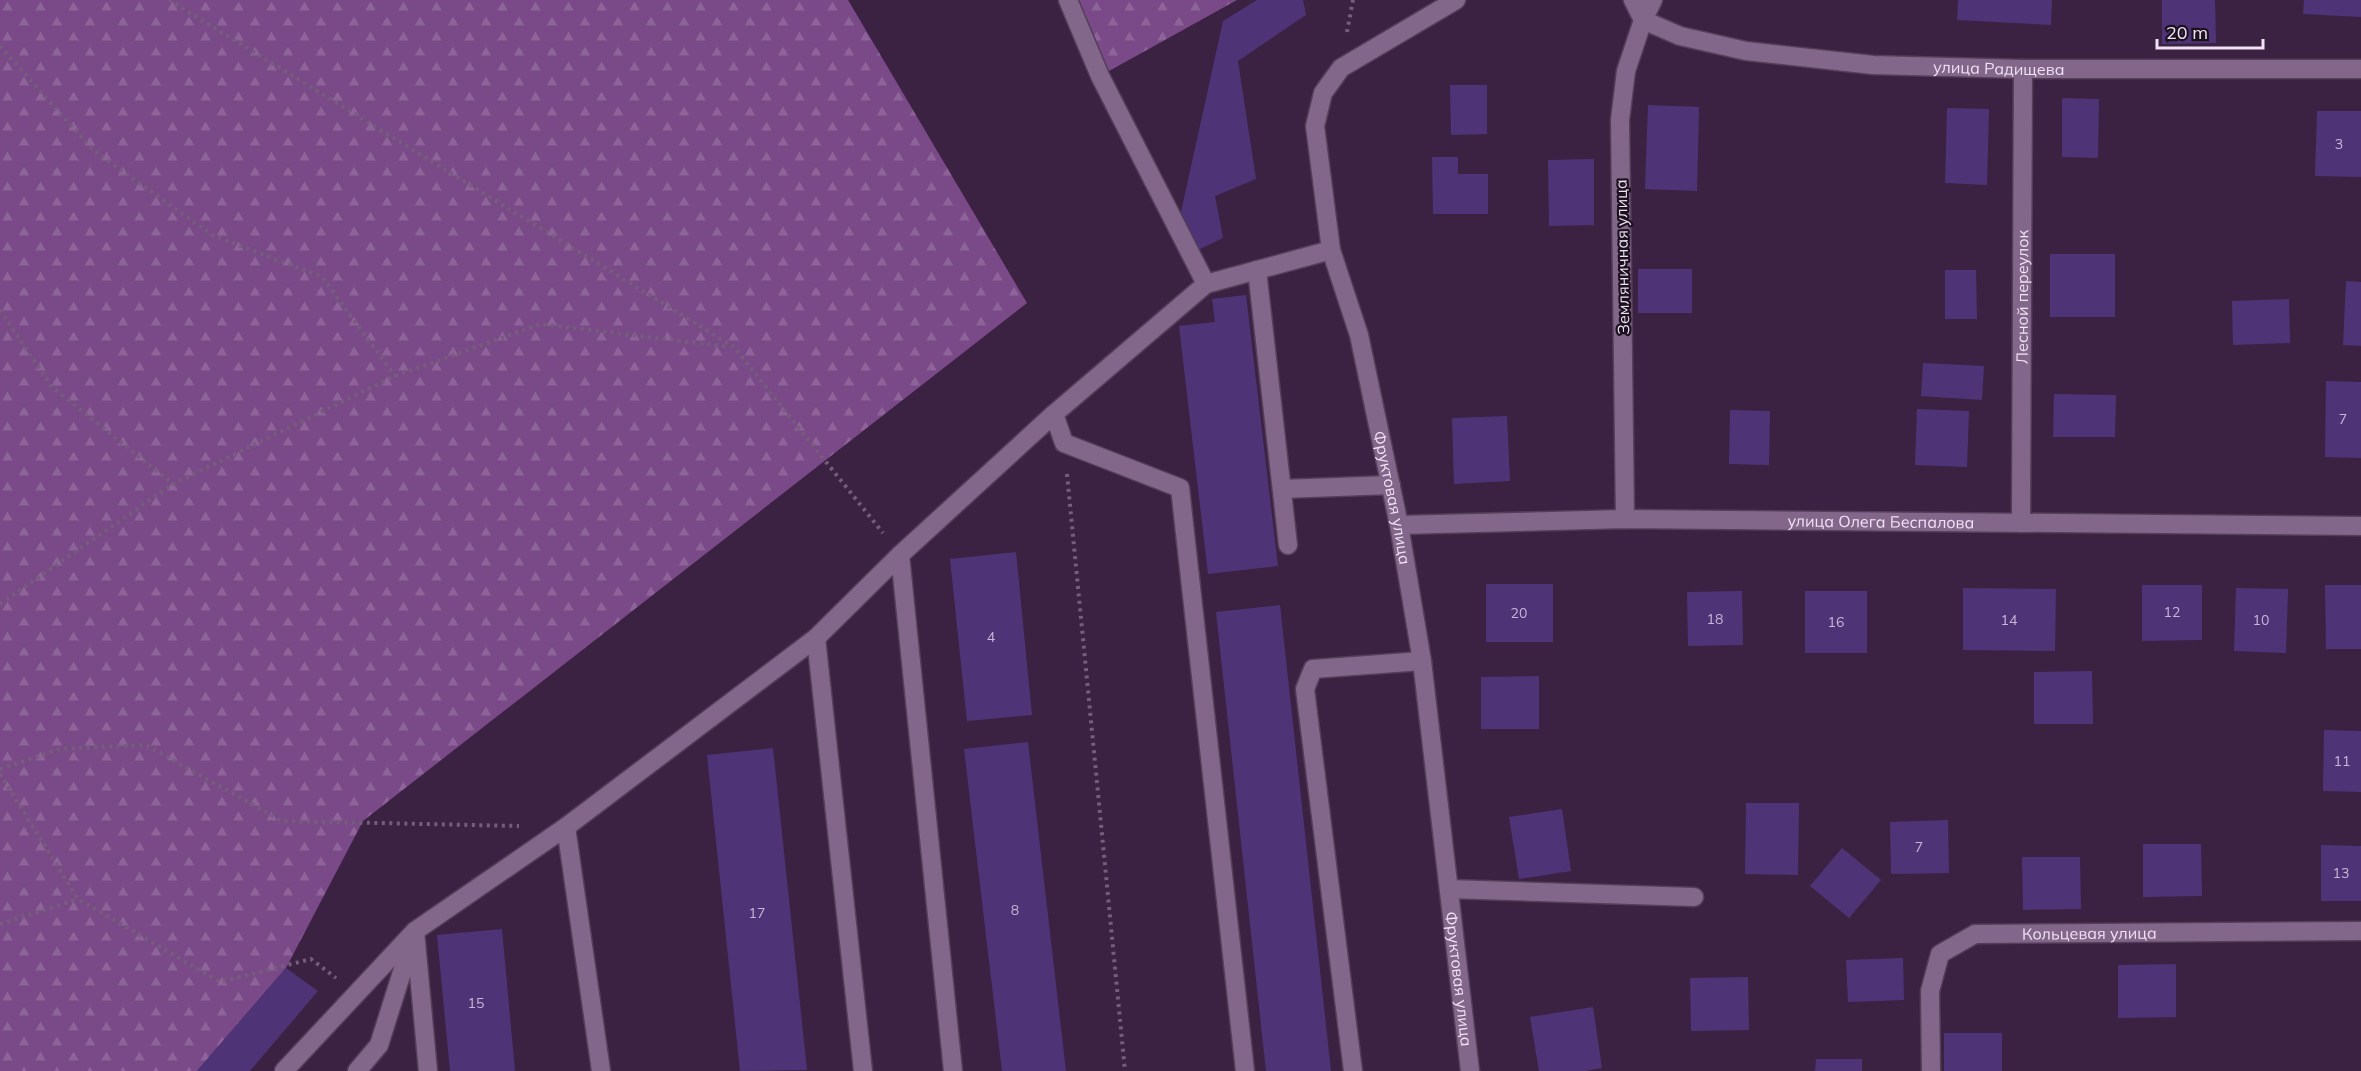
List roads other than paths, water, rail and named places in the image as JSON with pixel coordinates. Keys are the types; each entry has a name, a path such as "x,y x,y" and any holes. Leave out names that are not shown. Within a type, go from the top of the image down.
{"street":[{"path":"1068,0 1100,76 1206,284"},
{"name":"Фруктовая улица","path":"1456,0 1341,68 1323,93 1315,126 1331,250 1359,335 1399,525 1422,661 1470,1071"},
{"path":"1633,0 1644,20"},
{"name":"Земляничная улица","path":"1625,519 1620,120 1626,71 1653,0"},
{"name":"улица Радищева","path":"1644,20 1680,36 1746,51 1873,65 2023,69 2361,69"},
{"name":"Лесной переулок","path":"2021,523 2023,69"},
{"path":"284,1071 415,931 566,827 816,638 900,555 1054,414 1206,284 1331,250"},
{"path":"1257,270 1288,545"},
{"path":"1054,414 1064,443 1180,488 1245,1071"},
{"path":"1282,489 1391,485"},
{"name":"улица Олега Беспалова","path":"1399,525 1625,519 2361,526"},
{"path":"900,555 953,1071"},
{"path":"816,638 863,1071"},
{"path":"1353,1071 1305,689 1313,669 1422,661"},
{"path":"566,827 601,1071"},
{"path":"1449,889 1694,897"},
{"path":"357,1071 379,1045 415,931"},
{"path":"415,931 428,1071"},
{"name":"Кольцевая улица","path":"1931,1071 1930,991 1940,954 1975,934 2361,931"}]}
